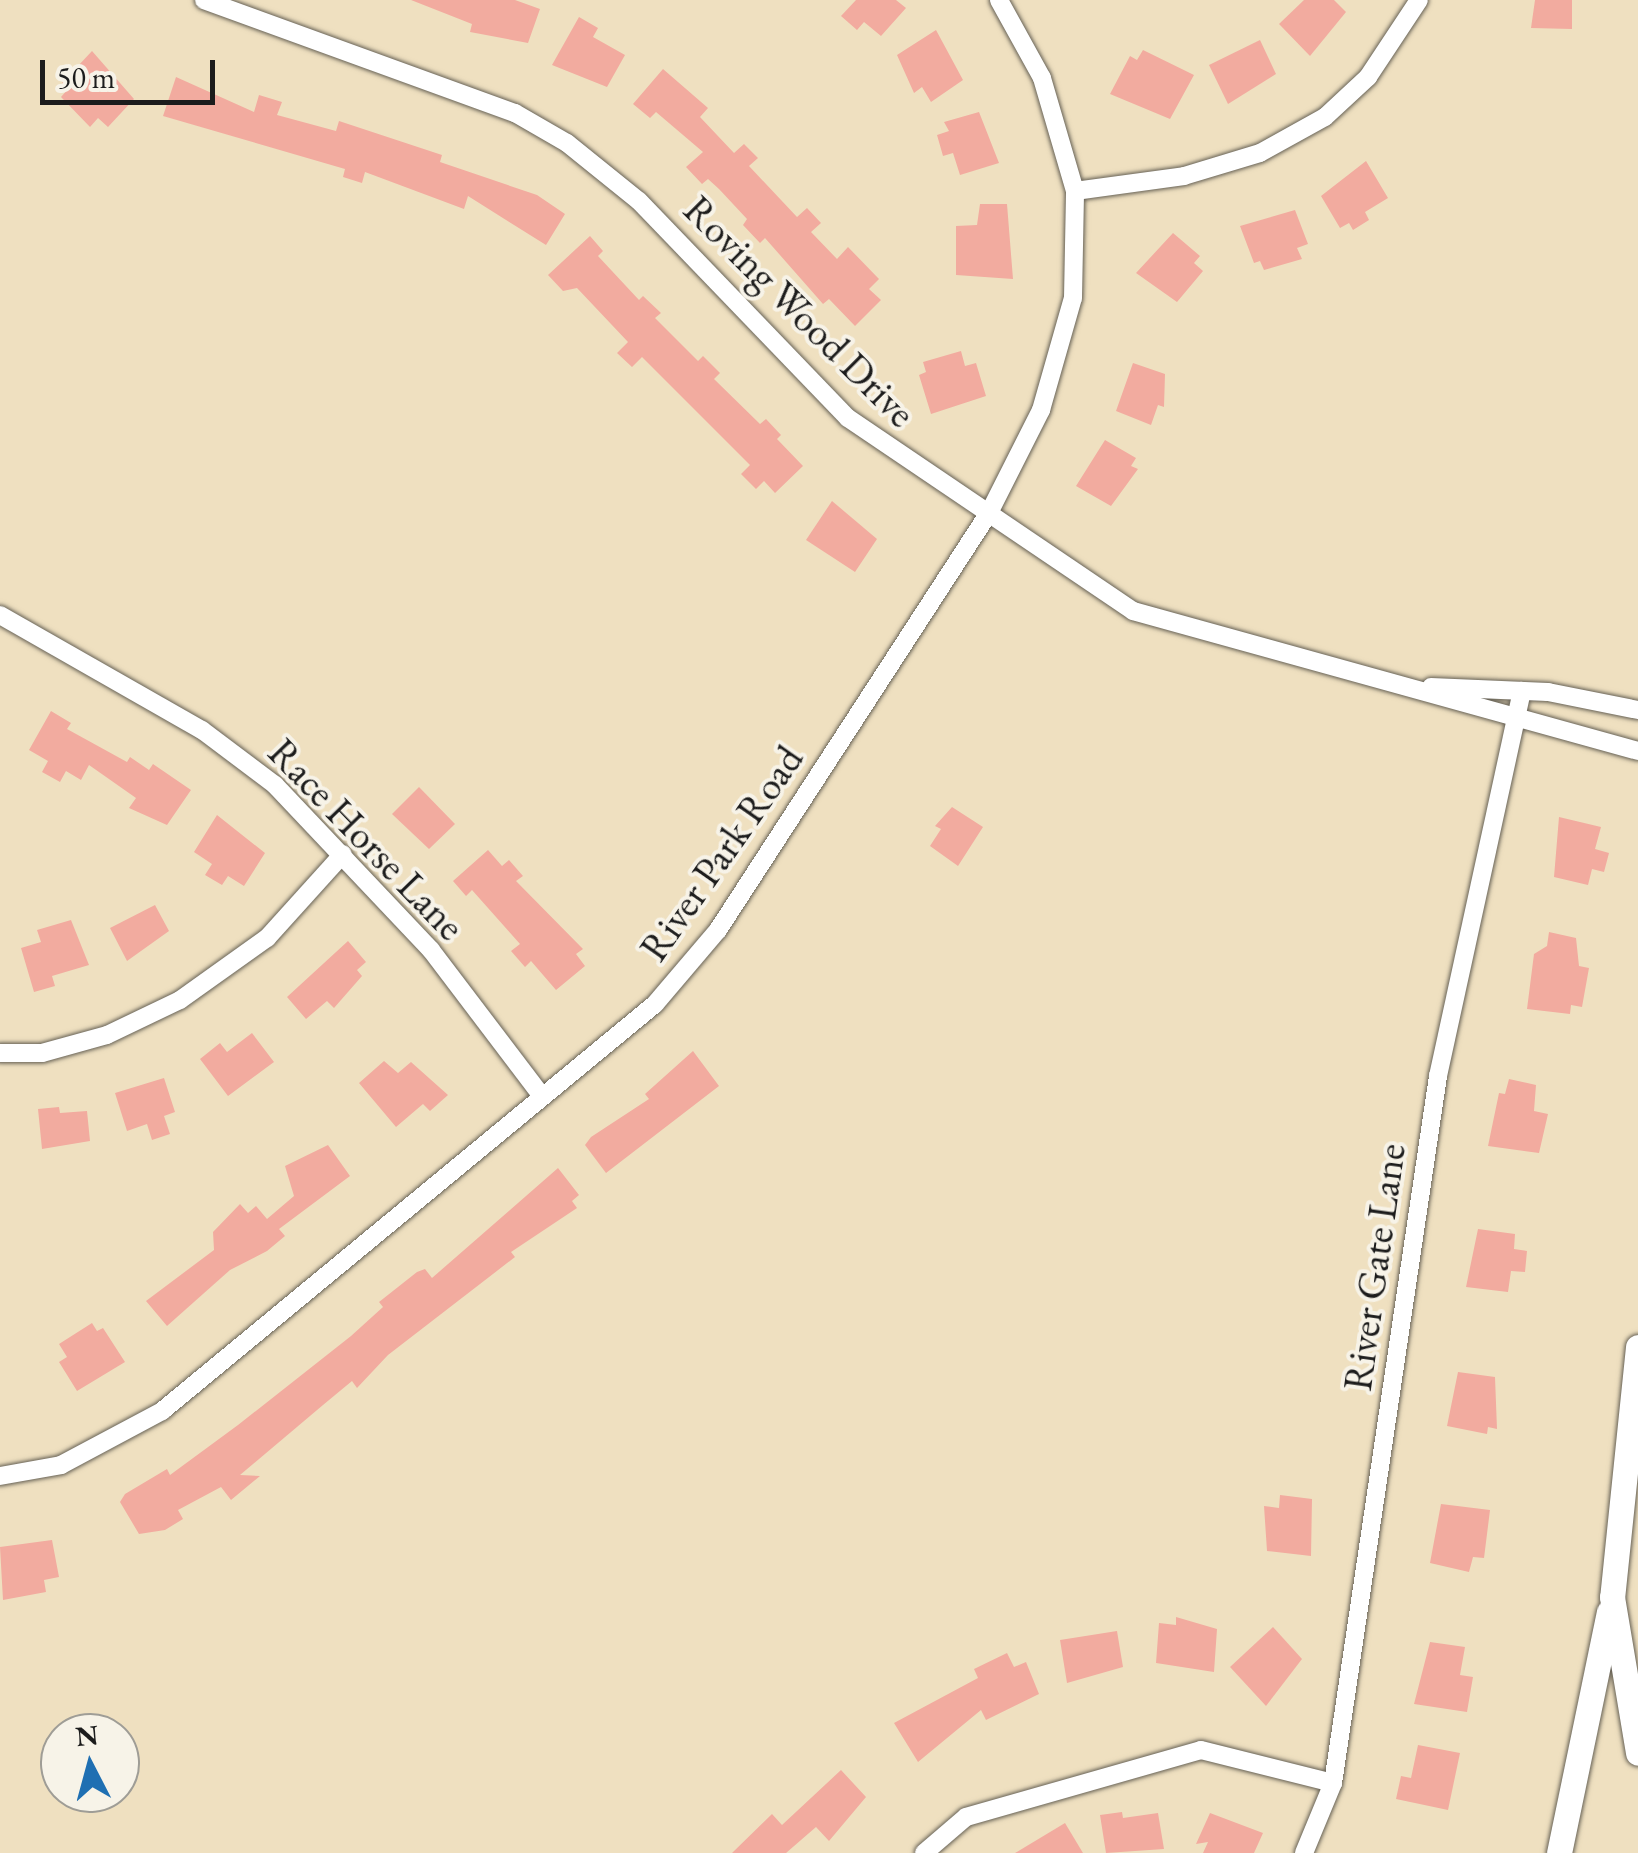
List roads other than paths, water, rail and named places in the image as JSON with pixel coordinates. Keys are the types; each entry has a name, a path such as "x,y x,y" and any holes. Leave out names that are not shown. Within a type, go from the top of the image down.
{"street":[{"name":"Roving Wood Drive","path":"204,0 516,113 567,143 639,200 848,418 1133,610 1518,721 1638,751"},
{"name":"River Park Road","path":"0,1476 61,1465 162,1411 655,1004 718,930 988,515 1041,410 1073,298 1074,192 1042,78 1000,0"},
{"path":"1074,192 1184,176 1260,153 1325,117 1368,77 1418,0"},
{"name":"Race Horse Lane","path":"0,615 202,730 276,784 430,950 542,1096"},
{"name":"Roving Wood Drive","path":"1406,686 1522,691 1638,710"},
{"name":"River Gate Lane","path":"1304,1853 1333,1783 1438,1076 1522,691"},
{"path":"0,1053 42,1053 107,1034 180,1000 267,938 343,854"},
{"path":"1559,1853 1612,1597 1638,1347"},
{"path":"1612,1597 1638,1754"},
{"path":"924,1853 966,1817 1201,1750 1333,1783"}]}
